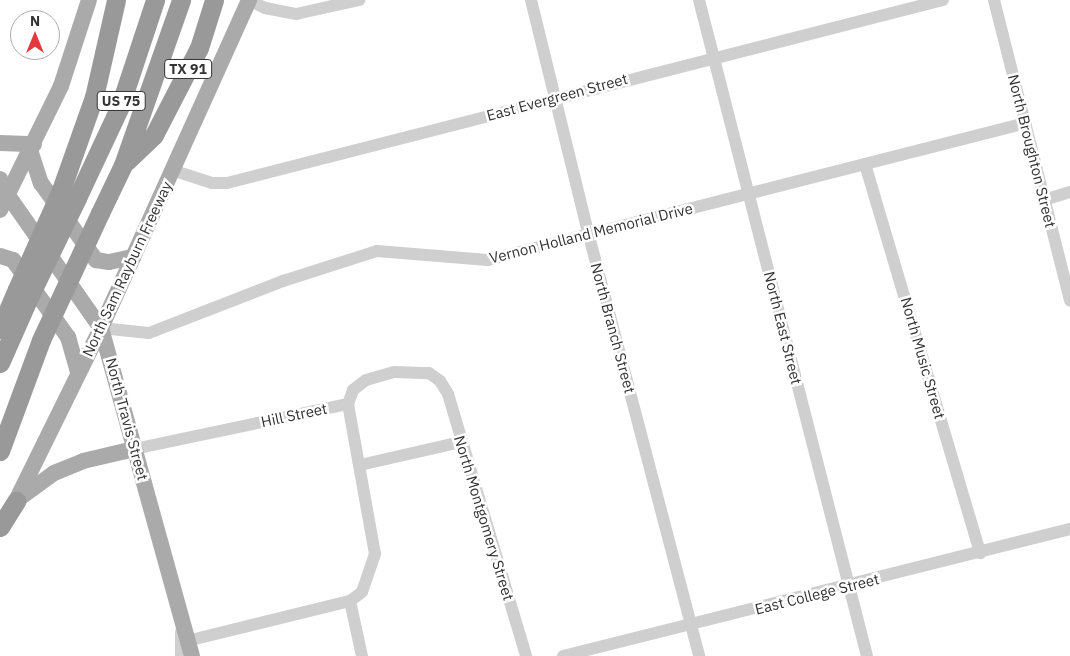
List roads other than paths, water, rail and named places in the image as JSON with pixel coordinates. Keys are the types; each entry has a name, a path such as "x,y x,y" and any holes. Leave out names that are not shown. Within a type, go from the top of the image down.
{"highway":[{"path":"69,194 116,0"},
{"name":"US 75","path":"0,363 24,292 69,194 120,106 155,0"},
{"name":"US 75","path":"0,451 42,340 123,165 181,0"},
{"name":"TX 91","path":"123,165 154,135 199,48 214,0"},
{"path":"0,329 24,292"},
{"path":"0,528 16,501"}],"main road":[{"path":"0,210 32,148 74,53 90,0"},
{"name":"North Sam Rayburn Freeway","path":"0,535 101,328 248,0"},
{"path":"0,143 32,148"},
{"path":"32,148 41,183 96,260 109,262 133,257"},
{"name":"North Travis Street","path":"0,179 7,194 101,328 180,614 187,651"},
{"path":"0,256 13,260 68,337 78,373"},
{"path":"16,501 54,472 84,461 134,449"}],"street":[{"path":"248,0 265,8 296,14 359,0"},
{"name":"North Branch Street","path":"531,0 588,236 699,656"},
{"name":"North East Street","path":"699,0 712,57 867,656"},
{"name":"East Evergreen Street","path":"172,170 196,179 227,182 712,57 943,0"},
{"name":"North Broughton Street","path":"994,0 1070,301"},
{"name":"Vernon Holland Memorial Drive","path":"101,328 149,333 283,281 377,251 488,260 1026,123"},
{"name":"North Music Street","path":"865,164 980,553"},
{"path":"1044,200 1070,192"},
{"name":"Hill Street","path":"134,449 348,404 353,390 366,380 394,372 428,373 440,381"},
{"name":"North Montgomery Street","path":"440,381 448,394 526,656"},
{"path":"187,651 350,601 362,592 375,554 348,404"},
{"path":"360,466 461,442"},
{"name":"East College Street","path":"563,656 849,586 1070,529"},
{"path":"350,601 362,656"}]}
